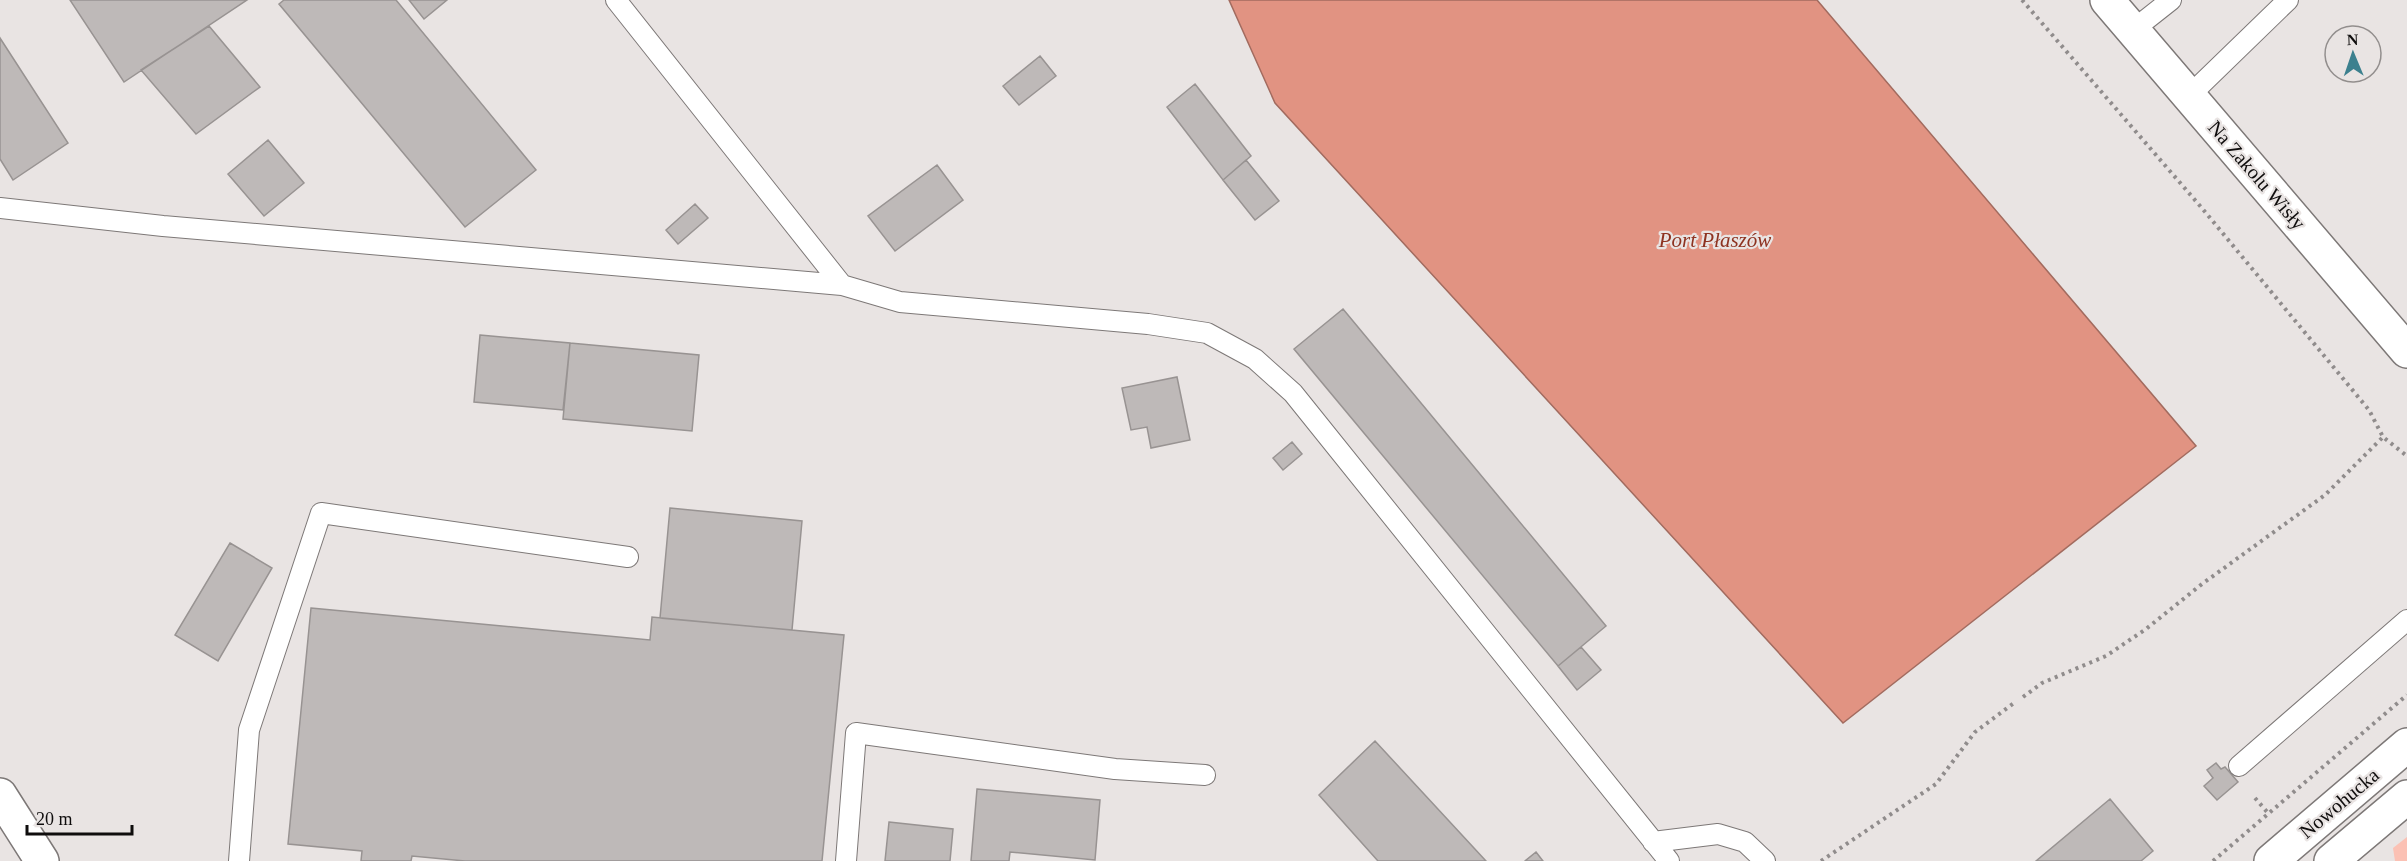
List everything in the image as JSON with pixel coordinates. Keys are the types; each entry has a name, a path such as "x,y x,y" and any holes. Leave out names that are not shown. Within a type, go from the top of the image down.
{"street":[{"name":"Na Zakolu Wisły","path":"2107,0 2407,351"},
{"name":"Nowohucka","path":"2271,861 2407,745"},
{"name":"Nowohucka","path":"2331,861 2407,797"},
{"path":"5,802 42,861"}],"lane":[{"path":"616,0 842,285"},
{"path":"2133,30 2171,0"},
{"path":"2189,96 2288,0"},
{"path":"0,208 163,226 842,285 900,302 1148,324 1207,333 1255,359 1293,393 1669,861"},
{"path":"240,861 249,730 321,513 628,557"},
{"path":"2239,766 2407,620"},
{"path":"846,861 855,734 1115,769 1205,775"},
{"path":"1653,842 1718,834 1745,842 1765,861"}],"path":[{"path":"2022,0 2201,207 2361,401 2383,437 2407,456"},
{"path":"2023,697 2042,683 2106,656 2146,629 2202,584 2325,495 2383,437"},
{"path":"2213,861 2407,695"},
{"path":"1821,861 1936,784 1975,732 2014,703"},
{"path":"2255,798 2268,813"}],"shaded area":[{"path":"2407,837 2407,861 2395,861 2393,848"}],"water":[{"name":"Port Płaszów","path":"1229,0 1817,0 2196,446 1843,723 1275,103"}],"building":[{"path":"70,0 247,0 124,82"},
{"path":"284,0 396,0 536,170 465,227 279,4"},
{"path":"409,0 447,0 424,19"},
{"path":"209,26 260,87 196,134 141,70"},
{"path":"0,38 68,143 13,180 0,159"},
{"path":"1040,56 1056,76 1019,105 1003,86"},
{"path":"1195,84 1251,156 1223,180 1167,107"},
{"path":"268,140 304,183 264,216 228,174"},
{"path":"1246,160 1279,201 1255,220 1223,180"},
{"path":"937,165 963,200 895,251 868,216"},
{"path":"695,204 708,218 678,244 666,230"},
{"path":"1343,309 1606,626 1558,666 1294,349"},
{"path":"480,335 570,343 563,410 474,402"},
{"path":"570,343 699,355 692,431 563,419"},
{"path":"1177,377 1190,440 1151,448 1147,427 1131,430 1122,388"},
{"path":"1292,442 1302,454 1283,470 1273,458"},
{"path":"670,508 802,521 792,630 660,618"},
{"path":"230,543 272,568 218,661 175,635"},
{"path":"311,608 650,640 652,617 844,635 822,861 465,861 412,856 411,861 361,861 362,851 288,844"},
{"path":"1581,647 1601,670 1577,690 1558,666"},
{"path":"1375,741 1486,861 1378,861 1319,795"},
{"path":"2216,763 2221,769 2225,767 2238,782 2217,800 2204,786 2213,778 2207,770"},
{"path":"977,789 1100,800 1095,860 1010,852 1009,861 971,861"},
{"path":"2110,799 2153,851 2141,861 2036,861"},
{"path":"889,822 953,829 950,861 885,861"},
{"path":"1536,852 1543,861 1525,861"}]}
